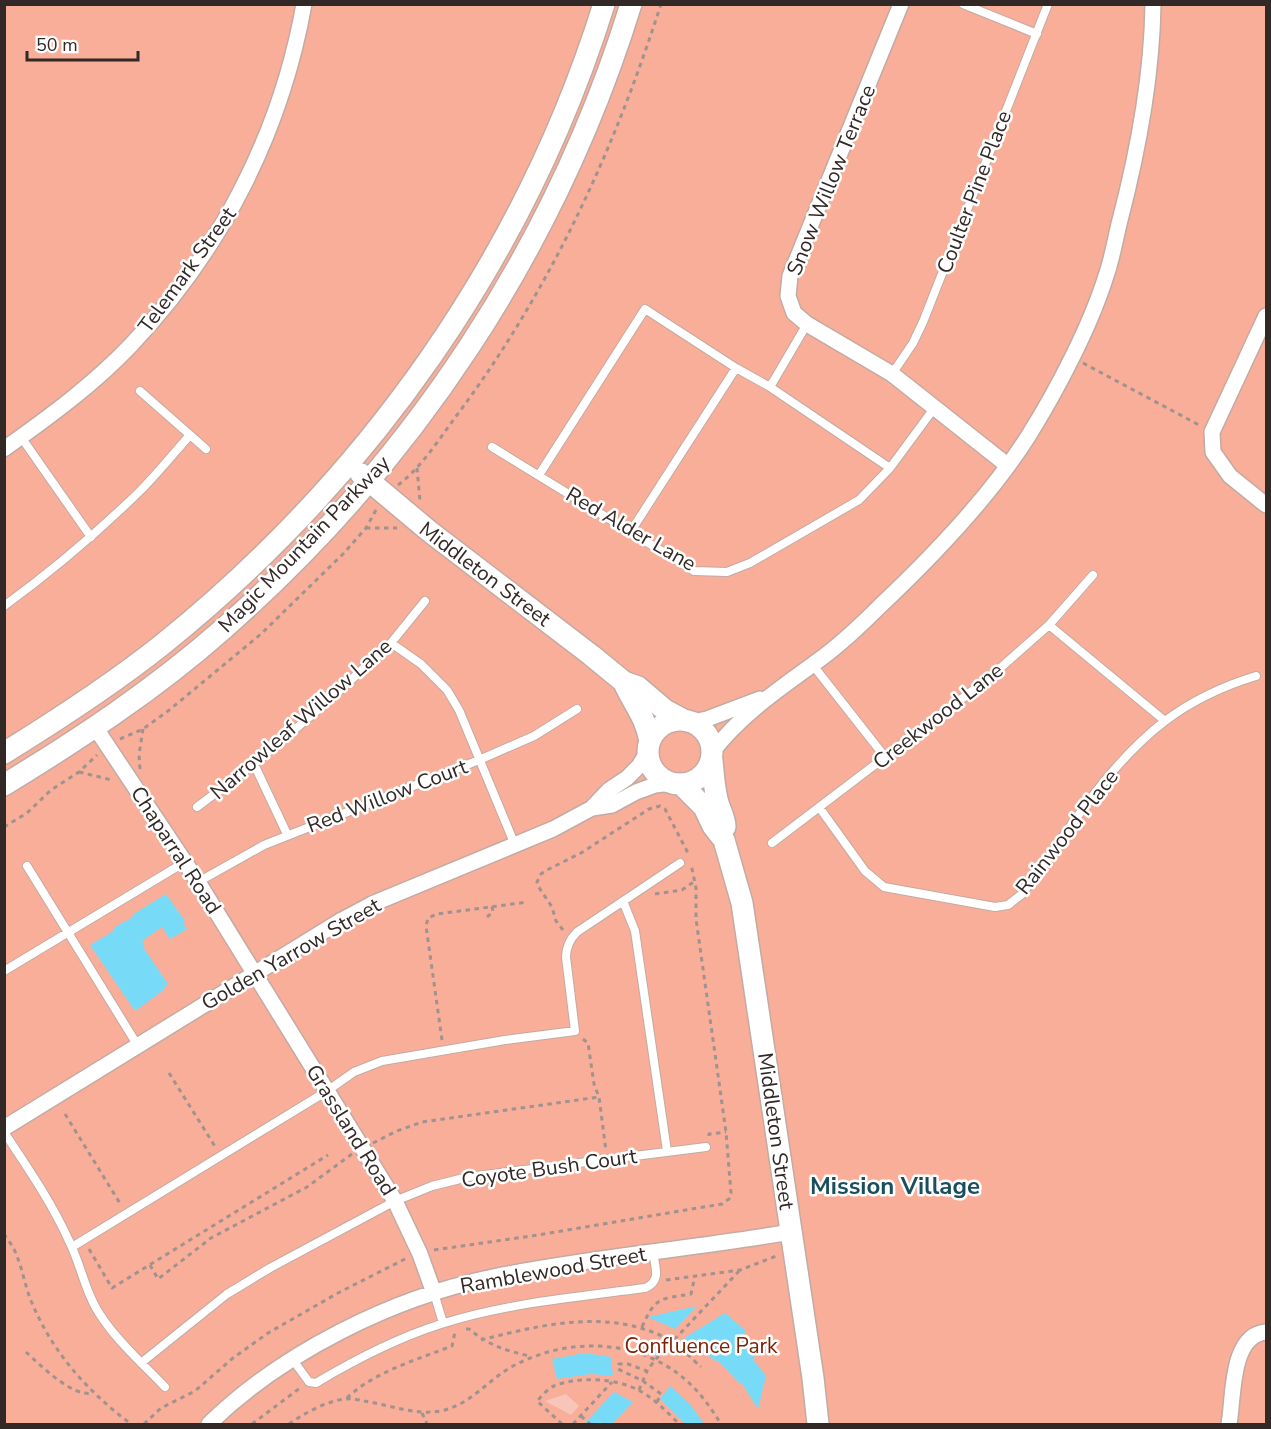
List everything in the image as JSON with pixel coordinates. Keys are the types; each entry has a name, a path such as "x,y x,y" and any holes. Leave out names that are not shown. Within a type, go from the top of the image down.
{"street":[{"name":"Telemark Street","path":"4,449 47,420 88,386 130,346 166,306 226,219 260,155 290,68 304,4"},
{"name":"Magic Mountain Parkway","path":"4,753 115,680 162,644 262,557 349,464 399,403 451,328 498,251 537,174 568,102 604,4"},
{"name":"Magic Mountain Parkway","path":"4,785 95,727 176,668 222,630 261,595 370,482 447,383 496,305 543,223 582,140 616,53 631,4"},
{"name":"Snow Willow Terrace","path":"901,4 790,276 788,296 794,313 807,324 892,374 1007,465"},
{"path":"769,696 706,719 672,720 663,725 655,732 649,746 649,761 654,771 676,784 691,783 700,777 707,770 724,736 769,696 873,614 922,567 967,517 1028,436 1071,357 1106,276 1135,165 1152,40 1154,4"},
{"path":"1266,316 1212,432 1213,452 1230,476 1266,505"},
{"name":"Middleton Street","path":"349,464 429,531 624,682 638,687 665,710 687,720"},
{"name":"Middleton Street","path":"624,682 643,717 649,746"},
{"path":"687,720 701,726 708,734 712,756"},
{"name":"Chaparral Road","path":"95,727 198,882 254,974"},
{"name":"Golden Yarrow Street","path":"4,1130 342,920 372,904 553,829 592,808 609,790 627,778 639,766 649,746"},
{"name":"Middleton Street","path":"712,756 717,801 725,822 724,840 742,903 818,1425"},
{"name":"Middleton Street","path":"676,784 704,807 713,826 724,840"},
{"name":"Golden Yarrow Street","path":"592,808 612,805 655,785 676,784"},
{"name":"Grassland Road","path":"254,974 395,1201 420,1254 434,1293"},
{"name":"Ramblewood Street","path":"209,1425 255,1387 293,1360 338,1333 388,1310 434,1293 493,1277 791,1232"},
{"path":"1229,1425 1238,1357 1251,1337 1266,1332"}],"lane":[{"path":"963,4 1037,34"},
{"name":"Coulter Pine Place","path":"892,374 913,343 923,322 1048,4"},
{"path":"539,475 645,309 736,368 770,387 890,468"},
{"path":"770,387 807,324"},
{"path":"631,531 736,368"},
{"path":"140,391 206,448"},
{"name":"Red Alder Lane","path":"492,447 694,571 727,572 750,563 859,500 890,468 934,407"},
{"path":"4,606 91,537 142,489 190,435"},
{"path":"21,437 91,537"},
{"name":"Creekwood Lane","path":"772,843 989,678 1049,625 1093,575"},
{"name":"Narrowleaf Willow Lane","path":"198,807 254,764 326,703 391,643 425,601"},
{"path":"1049,625 1165,721"},
{"path":"391,643 421,664 447,690 459,710 515,845"},
{"path":"812,664 885,757"},
{"name":"Rainwood Place","path":"819,807 865,871 884,887 995,907 1008,905 1022,894 1095,794 1125,758 1165,721 1202,697 1227,685 1256,676"},
{"name":"Red Willow Court","path":"198,882 288,834 479,760 534,736 577,710"},
{"path":"254,764 288,834"},
{"path":"4,971 185,862"},
{"path":"72,1247 327,1091 354,1072 382,1061 505,1040 575,1031 566,957 566,949 571,938 680,863"},
{"path":"27,866 138,1046"},
{"path":"623,901 635,931 667,1151"},
{"path":"4,1130 55,1211 72,1247 84,1283 102,1318 165,1387"},
{"name":"Coyote Bush Court","path":"141,1363 227,1294 270,1268 395,1201 432,1186 468,1177 706,1147"},
{"path":"293,1360 309,1382 316,1383 389,1344 443,1323 526,1304 645,1288 656,1281 653,1252"},
{"path":"434,1293 443,1323"}],"path":[{"path":"401,482 417,468 469,399 520,321 567,238 607,154 643,61 661,4"},
{"path":"1071,357 1212,432"},
{"path":"417,468 420,498"},
{"path":"122,737 144,729 213,675 287,610 366,528 377,509"},
{"path":"366,528 387,529"},
{"path":"139,755 144,729"},
{"path":"4,827 27,813 51,790 79,772 96,755"},
{"path":"79,772 108,778"},
{"path":"144,1425 161,1408 195,1391 232,1358 268,1333 402,1260 435,1250 722,1204 729,1199 731,1193 726,1132 696,919 695,881 687,849 668,813 660,806 649,809 581,853 545,871 538,878 538,886 552,907 556,921 571,938"},
{"path":"651,894 682,890 695,881"},
{"path":"444,1051 426,922 428,918 437,914 528,902"},
{"path":"488,917 493,912 492,906"},
{"path":"575,1031 588,1043 594,1084 599,1097 607,1159"},
{"path":"169,1073 221,1156"},
{"path":"65,1114 127,1214"},
{"path":"706,1147 710,1134 726,1132"},
{"path":"83,1240 112,1288 328,1155"},
{"path":"4,1234 17,1255 27,1291 43,1326 68,1365 93,1393 131,1425"},
{"path":"656,1281 740,1270 782,1254"},
{"path":"639,1390 647,1371 655,1360 740,1270"},
{"path":"642,1327 656,1302 691,1294 695,1276"},
{"path":"482,1340 515,1331 587,1321 616,1322 642,1327 673,1341 701,1367"},
{"path":"289,1425 308,1412 346,1399 357,1388 406,1364 452,1346 454,1332 469,1329 482,1340 499,1348 532,1356"},
{"path":"346,1399 422,1412 445,1410 470,1399 487,1383 510,1367 532,1356 568,1346 606,1346 634,1351 655,1360 678,1375 696,1390 721,1425"},
{"path":"26,1352 52,1376 86,1394 93,1393"},
{"path":"647,1371 628,1364 620,1364 618,1369 643,1381 661,1394 657,1402"},
{"path":"562,1425 537,1401 552,1386 588,1379 613,1382 639,1390 657,1402 679,1425"},
{"path":"252,1425 309,1382"},
{"path":"573,1425 613,1382"},
{"path":"422,1412 428,1425"},
{"path":"581,1416 590,1425"}],"green space":[{"name":"Confluence Park","path":"5,5 1266,5 1266,1424 5,1424"}],"shaded area":[{"path":"566,1394 579,1406 571,1415 545,1401"}],"building":[{"path":"166,894 185,921 183,922 187,929 170,939 162,927 142,941 145,946 143,947 168,984 163,988 164,990 135,1011 90,945"},
{"path":"697,1306 675,1329 648,1317"},
{"path":"725,1313 746,1331 742,1336 757,1352 753,1359 766,1376 758,1409 741,1382 740,1384 718,1361 684,1338"},
{"path":"585,1353 611,1357 613,1376 591,1374 557,1379 552,1359"},
{"path":"670,1386 690,1404 705,1425 686,1425 660,1399"},
{"path":"614,1392 633,1402 611,1425 583,1425"}],"district":[{"name":"Mission Village","path":"895,1186"}]}
